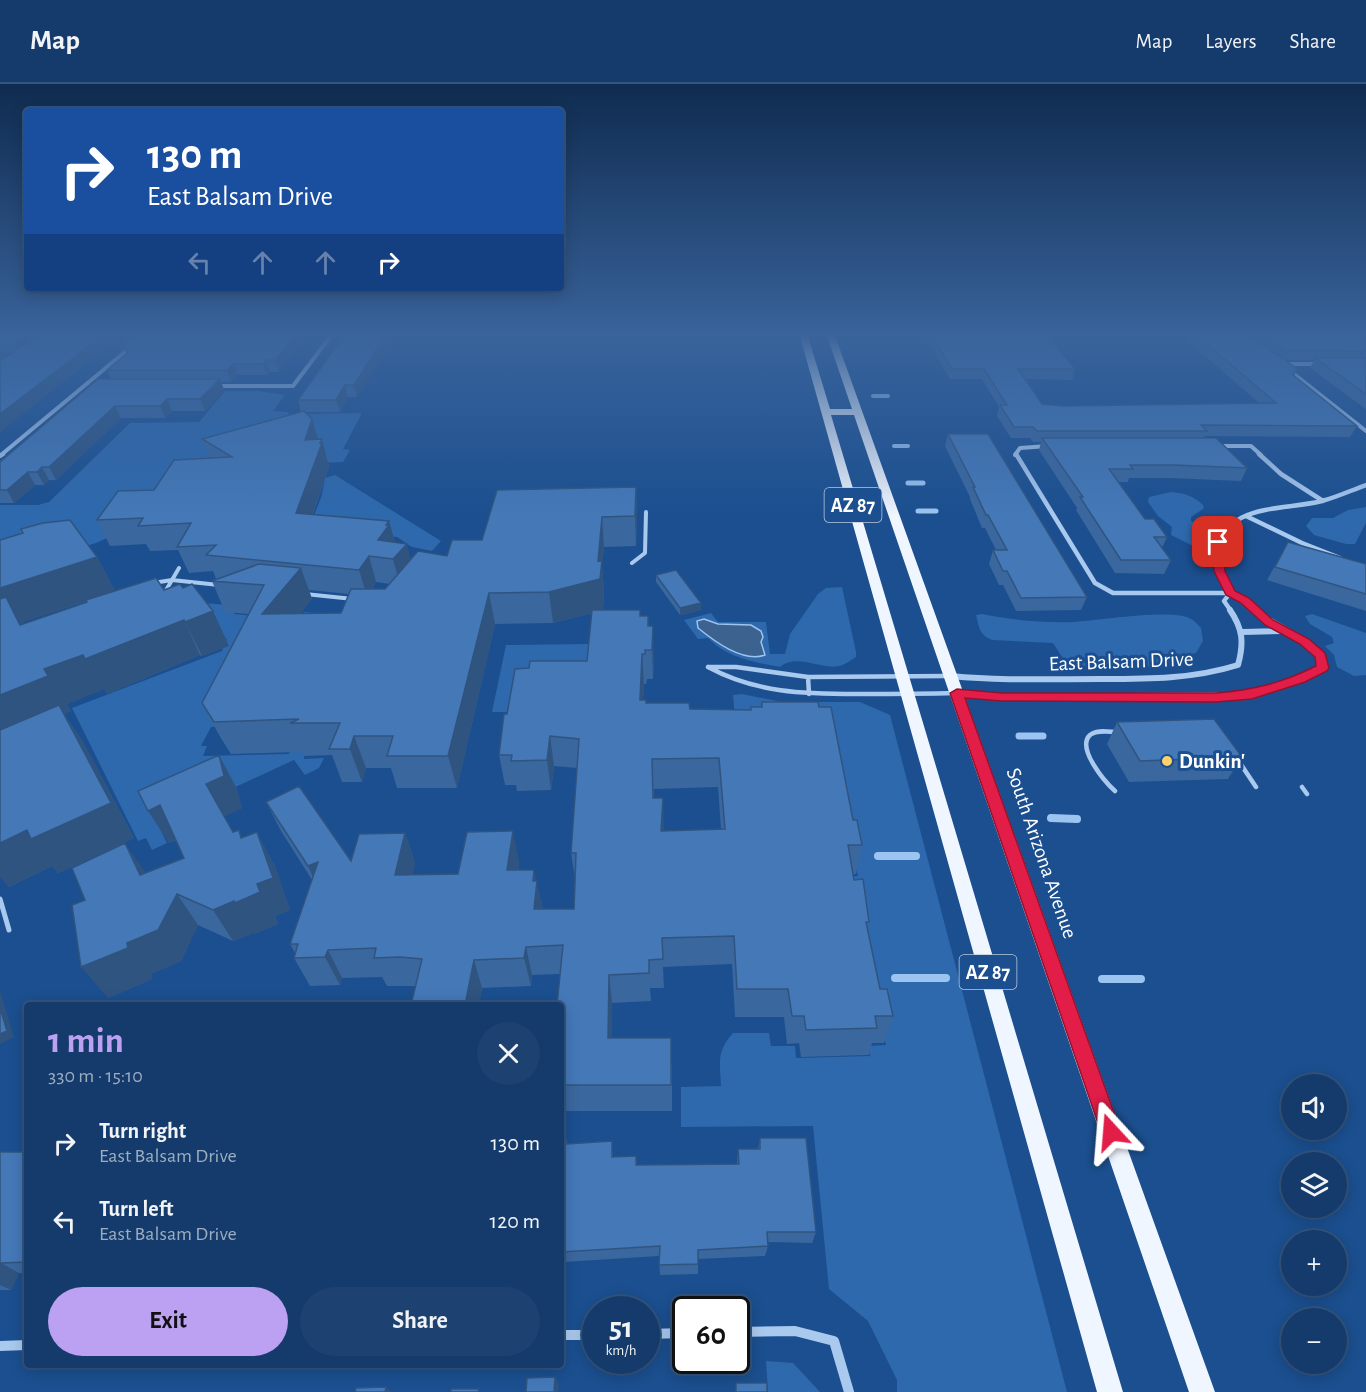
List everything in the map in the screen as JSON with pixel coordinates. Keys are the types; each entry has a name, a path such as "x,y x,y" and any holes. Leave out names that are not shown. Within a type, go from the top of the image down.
{"main road":[{"name":"AZ 87","path":"821,394 1110,1392"},
{"name":"South Arizona Avenue","path":"852,394 1202,1392"},
{"path":"826,412 858,412"}],"street":[{"path":"0,456 74,394"},
{"path":"1320,394 1366,431"},
{"path":"1358,423 1366,423"},
{"path":"1059,446 1020,448 1015,455 1095,583 1113,592 1230,593"},
{"path":"1215,446 1251,446 1281,474 1323,501"},
{"path":"1230,593 1219,571 1218,542 1232,522 1257,511 1323,501 1366,485"},
{"path":"1246,516 1302,543 1345,560"},
{"path":"1230,593 1224,602 1243,632 1261,630 1284,632"},
{"name":"East Balsam Drive","path":"954,685 1002,697 1216,697 1252,695 1300,679 1323,668 1320,656 1305,641 1284,632 1245,601 1230,593"},
{"name":"East Balsam Drive","path":"954,685 995,681 1216,673 1238,664 1243,650 1243,632"},
{"path":"750,1332 795,1331 834,1341 849,1392"},
{"path":"564,1335 582,1335"},
{"path":"0,1346 24,1345"}],"lane":[{"path":"632,563 645,553 646,512"},
{"path":"163,598 179,568"},
{"path":"147,585 172,580 220,585"},
{"path":"299,593 355,599"},
{"path":"954,685 905,685 736,667 708,667 729,680 785,694 905,685 954,685"},
{"path":"808,676 809,694"},
{"path":"1115,791 1104,783 1096,770 1086,743 1089,736 1094,733 1125,732"},
{"path":"1232,752 1256,787"},
{"path":"1302,787 1307,794"},
{"path":"0,899 9,930"}],"shaded area":[{"path":"222,394 285,395 273,411 289,414 362,413 343,449 350,450 343,462 267,465 96,543 0,573 0,505 38,505 49,502 130,423 199,422"},
{"path":"335,475 441,541 432,551 412,547 397,537 310,526 322,495 325,478"},
{"path":"1171,492 1189,496 1204,506 1191,517 1191,521 1204,528 1197,538 1197,548 1171,535 1172,527 1158,516 1148,502 1149,497"},
{"path":"1366,507 1366,523 1355,544 1346,544 1314,535 1306,526 1312,518 1333,518 1348,510"},
{"path":"842,587 856,657 839,666 794,662 780,667 741,658 715,645 708,638 698,639 684,620 711,613 718,622 766,622 770,654 785,654 790,634 818,594 826,588"},
{"path":"181,601 239,606 234,614 297,620 304,612 359,618 222,726 211,727 201,746 207,746 203,756 289,754 290,750 304,750 304,759 324,758 319,768 305,775 294,760 157,823 167,843 152,850 146,838 138,841 72,708 222,651 227,640 210,617"},
{"path":"1312,614 1366,633 1366,675 1354,676 1337,667 1334,655 1325,646 1334,643 1332,637 1310,624 1305,616"},
{"path":"976,615 1027,621 1061,622 1152,615 1182,616 1192,620 1201,628 1203,641 1196,653 1187,655 1185,659 1191,664 1071,671 1053,643 988,638 980,630"},
{"path":"704,619 718,624 751,625 761,631 763,637 761,642 765,655 748,656 720,644 698,628 697,621"},
{"path":"589,644 585,689 517,712 492,712 506,645"},
{"path":"742,694 782,702 860,702 890,715 1067,1392 897,1392 897,1380 868,1321 829,1289 813,1126 681,1127 681,1087 721,1086 721,1052 733,1033 769,1033 771,1046 795,1046 796,1058 870,1056 869,1046 886,1045 843,877 858,876 852,849 736,730 733,695"},
{"path":"766,1361 793,1363 820,1392 768,1392"}],"building":[{"path":"0,394 26,394 0,414"},
{"path":"80,394 205,394 200,399 167,399 160,406 115,406 49,467 42,467 37,472 28,472 7,490 0,490 0,462"},
{"path":"302,394 340,394 336,400 298,400"},
{"path":"1000,394 1035,394 1042,404 1063,406 1276,403 1266,394 1317,394 1357,426 1201,425 1207,431 1037,431 1033,427 1014,427 1000,405 1007,405"},
{"path":"304,411 312,419 305,440 322,439 320,443 322,443 296,513 389,521 386,525 389,525 378,540 407,544 393,559 369,556 359,570 206,555 216,545 177,547 191,523 138,526 143,518 97,520 118,491 154,490 174,460 232,457 202,439"},
{"path":"948,434 988,434 1087,597 1021,598 1007,571 1003,571 993,550 1007,550 986,515 973,487 975,487"},
{"path":"1042,438 1216,438 1247,468 1130,465 1133,469 1109,469 1145,519 1154,519 1167,537 1154,537 1171,560 1121,560 1080,497 1083,497"},
{"path":"636,487 635,516 602,517 598,561 602,560 600,579 549,592 489,593 448,756 387,756 393,736 354,736 350,749 329,749 340,723 290,723 299,719 214,722 202,703 264,585 212,581 259,564 301,568 262,614 341,613 351,589 385,589 418,551 447,556 452,540 482,540 497,490"},
{"path":"70,520 97,557 0,588 0,540 23,533 21,529 43,523"},
{"path":"1288,542 1366,564 1366,594 1275,567"},
{"path":"676,570 701,603 680,608 656,575"},
{"path":"156,578 164,590 180,584 183,588 192,584 213,611 85,659 83,655 44,669 48,676 0,695 0,599 6,597 20,625 87,602 86,600"},
{"path":"592,610 640,610 640,616 648,616 648,626 653,626 652,650 645,650 645,654 642,654 640,700 646,700 646,703 689,703 690,709 751,710 751,707 762,707 762,702 818,702 819,707 831,707 853,820 857,820 862,845 848,845 854,880 863,879 869,922 866,922 880,989 887,989 893,1016 875,1016 877,1028 806,1030 804,1016 792,1016 788,989 737,989 734,936 662,938 663,959 649,960 649,973 609,975 608,1038 671,1038 671,1085 564,1085 564,1002 557,1002 563,945 526,947 524,958 474,960 466,1002 412,1002 422,959 374,958 376,948 328,950 325,957 294,958 298,944 290,944 318,862 308,866 266,802 299,786 351,861 359,834 405,833 395,875 458,874 467,832 513,831 507,870 534,870 533,881 537,881 534,909 574,909 576,853 571,853 579,739 550,736 547,760 511,761 512,755 499,755 504,714 507,714 515,669 529,668 530,661 587,661","holes":["719,758 725,829 661,831 663,798 653,798 652,759"]},
{"path":"59,705 111,803 31,839 27,830 0,843 0,730"},
{"path":"1214,719 1242,757 1140,761 1117,722"},
{"path":"219,755 224,776 206,784 233,832 239,830 241,838 257,832 273,878 257,884 260,892 213,910 177,894 158,930 127,943 128,948 81,967 72,905 85,900 72,868 125,843 140,875 184,858 160,805 148,811 138,791"},
{"path":"0,1008 7,1031 0,1034"},
{"path":"760,1138 806,1138 816,1232 767,1232 768,1246 698,1250 698,1264 659,1265 660,1246 564,1252 564,1140 567,1140 567,1144 612,1141 612,1157 636,1156 636,1165 739,1164 738,1149 760,1149"},
{"path":"0,1152 24,1152 24,1262 1,1263 0,1266"},
{"path":"555,1377 554,1392 526,1392 527,1378"},
{"path":"736,1383 767,1383 767,1392 736,1392"},
{"path":"386,1387 385,1392 355,1392 356,1388"},
{"path":"451,1389 479,1389 478,1392 451,1392"}],"waterway":[{"path":"873,396 888,396"},
{"path":"894,446 908,446"},
{"path":"908,483 923,483"},
{"path":"918,511 936,511"},
{"path":"1019,736 1043,736"},
{"path":"1051,818 1077,819"},
{"path":"878,856 916,856"},
{"path":"895,978 946,978"},
{"path":"1102,979 1141,979"}],"place":[{"name":"Dunkin'","path":"1167,761"}],"route":[{"path":"1111,1132 957,693 1002,697 1252,695 1300,679 1323,668 1320,656 1305,641 1284,632 1245,601 1230,593 1219,571 1218,542"}]}
